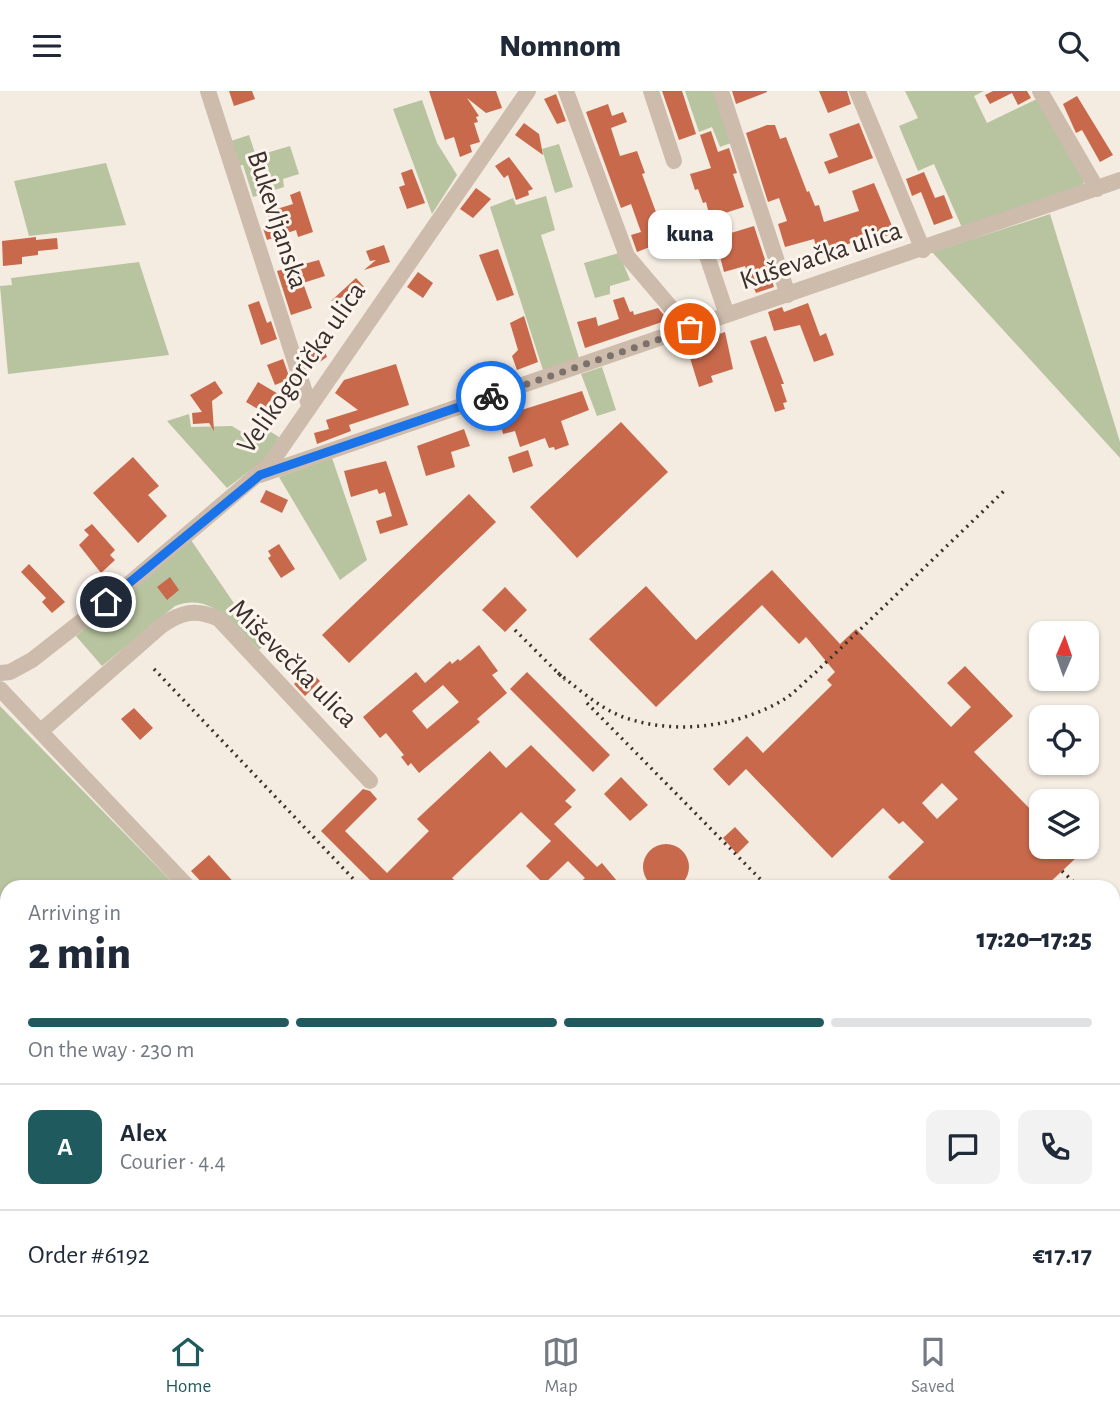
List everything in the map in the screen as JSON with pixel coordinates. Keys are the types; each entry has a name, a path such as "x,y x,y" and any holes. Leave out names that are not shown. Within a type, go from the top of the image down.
{"street":[{"name":"Bukevljanska","path":"208,91 309,405"},
{"name":"Velikogorička ulica","path":"0,673 10,672 32,660 260,475 281,450 309,405 528,91"},
{"path":"566,91 627,256 690,329"},
{"path":"651,91 674,161"},
{"path":"721,91 788,295"},
{"path":"857,91 923,250"},
{"path":"1040,91 1097,189"},
{"name":"Kuševačka ulica","path":"260,475 923,250 1120,180"},
{"path":"704,247 727,315"},
{"name":"Miševečka ulica","path":"41,731 161,626 174,617 196,611 219,619 370,781"},
{"path":"0,689 181,880"}],"green space":[{"path":"685,91 714,91 731,143 720,147 712,127 699,132"},
{"path":"905,91 984,91 974,96 987,123 1039,98 1085,180 1082,187 963,230 934,164 918,171 899,126 918,118"},
{"path":"422,100 437,143 457,175 432,214 393,109"},
{"path":"249,135 256,156 290,146 299,174 283,179 284,187 253,197 243,165 236,166 228,142"},
{"path":"559,144 573,187 555,193 542,149"},
{"path":"106,163 126,225 29,236 14,181"},
{"path":"546,196 555,230 541,235 579,358 543,370 490,207 513,198 516,205"},
{"path":"1050,214 1120,442 1120,458 932,252"},
{"path":"619,253 630,280 610,286 610,294 595,298 584,263"},
{"path":"139,262 169,355 8,374 0,286 12,285 11,278"},
{"path":"602,367 616,410 597,416 581,374"},
{"path":"189,414 191,427 232,426 248,436 256,423 279,437 268,457 227,488 167,421"},
{"path":"332,458 367,560 340,580 279,477"},
{"path":"191,540 263,646 259,650 232,622 212,607 188,603 175,606 102,666 76,636"},
{"path":"0,706 170,880 0,880"}],"building":[{"path":"229,91 252,91 255,99 234,106"},
{"path":"429,91 496,91 502,108 486,113 467,98 479,116 476,117 478,122 474,123 480,142 470,145 472,152 460,157 454,137 445,140"},
{"path":"662,91 682,91 696,134 679,140"},
{"path":"732,91 767,91 767,92 736,104"},
{"path":"819,91 847,91 851,104 828,113"},
{"path":"993,91 1027,91 1031,98 1018,105 1012,93 990,104 985,95"},
{"path":"556,94 566,121 557,124 544,99"},
{"path":"1077,96 1113,155 1100,162 1082,130 1076,133 1063,104"},
{"path":"608,104 612,116 623,112 627,122 611,128 620,156 637,151 645,173 642,174 664,234 652,239 655,245 637,252 631,235 641,232 631,204 621,208 586,112"},
{"path":"524,123 539,134 543,155 515,135"},
{"path":"859,123 873,158 829,174 824,162 838,157 829,134"},
{"path":"767,125 775,125 780,139 786,137 807,192 809,191 815,206 819,205 824,222 859,211 852,191 874,183 895,233 873,240 872,236 818,254 814,239 785,247 778,224 787,221 779,198 768,202 746,133"},
{"path":"711,131 718,152 729,148 737,173 733,174 744,207 725,213 731,233 754,226 774,287 756,293 745,266 724,272 706,202 703,203 698,189 695,190 690,174 711,168 700,135"},
{"path":"509,157 533,189 528,191 529,195 516,200 508,175 504,178 495,166"},
{"path":"412,169 425,203 407,209 399,187 405,185 401,173"},
{"path":"924,172 935,198 944,195 953,218 934,225 921,192 912,196 906,179"},
{"path":"476,188 491,199 473,218 460,209"},
{"path":"300,191 313,232 298,237 296,230 267,240 263,228 271,225 267,212 293,204 290,195"},
{"path":"36,237 36,240 57,238 58,249 38,251 38,255 22,257 22,264 3,266 2,241"},
{"path":"384,245 390,262 364,270 376,260 370,261 366,251"},
{"path":"498,249 514,295 497,301 479,255"},
{"path":"319,260 325,276 303,283 312,308 291,315 277,271"},
{"path":"418,272 433,283 423,298 407,287"},
{"path":"356,278 366,289 331,301"},
{"path":"624,297 634,315 658,308 668,320 585,348 577,322 596,317 598,326 619,319 613,300"},
{"path":"259,301 267,323 271,321 277,339 261,345 248,305"},
{"path":"808,303 820,336 826,333 834,355 814,362 800,325 774,331 768,312 782,307 784,312"},
{"path":"524,316 538,362 517,370 512,356 518,350 510,323"},
{"path":"725,332 733,369 711,376 713,382 699,387 690,358 693,357 689,344"},
{"path":"766,336 784,384 781,384 787,402 783,403 785,409 775,412 750,341"},
{"path":"321,342 327,357 314,366 308,347"},
{"path":"283,359 290,379 275,385 267,365"},
{"path":"396,364 409,405 349,425 351,431 317,444 314,433 329,429 326,420 358,410 335,393 344,380"},
{"path":"215,381 223,393 212,401 214,431 209,423 193,424 192,413 202,412 190,395"},
{"path":"258,382 280,395 268,415 246,402"},
{"path":"582,391 589,410 561,421 569,445 555,450 554,447 549,448 545,438 520,447 515,431 503,434 499,417"},
{"path":"621,422 668,472 577,558 530,507"},
{"path":"464,429 470,446 451,452 455,467 426,476 417,446"},
{"path":"528,450 533,466 513,473 508,457"},
{"path":"133,457 159,486 148,495 167,516 138,543 93,493"},
{"path":"386,461 408,525 380,534 376,521 392,516 385,492 379,494 377,489 351,497 344,471"},
{"path":"266,490 288,500 282,513 260,502"},
{"path":"469,494 496,522 349,663 322,635"},
{"path":"92,524 115,550 110,555 115,560 101,573 79,545 89,535 84,530"},
{"path":"279,544 295,569 281,578 268,558 271,556 268,551"},
{"path":"29,564 65,602 52,613 42,602 46,598 21,572"},
{"path":"772,570 840,644 856,629 951,727 971,707 947,683 965,666 1013,716 974,752 1029,808 1029,859 1075,859 1052,880 891,880 888,877 924,842 903,821 899,824 883,808 832,858 746,769 729,786 713,769 747,736 763,753 832,685 827,680 835,672 806,637 799,644 762,605 656,707 589,639 646,586 696,640","holes":["942,783 958,799 937,819 922,803"]},
{"path":"170,577 179,590 167,600 157,587"},
{"path":"505,587 527,610 505,632 482,610"},
{"path":"479,645 498,671 492,675 507,693 477,719 480,722 419,773 411,763 408,766 401,757 404,755 386,733 380,738 363,717 416,672 425,683 450,661 452,664 458,659 460,661","holes":["443,685 459,702 427,729 412,711"]},
{"path":"309,670 320,681 305,696 294,684"},
{"path":"527,672 610,755 593,772 510,689"},
{"path":"134,708 153,728 140,740 121,719"},
{"path":"531,745 576,790 565,801 572,807 554,824 597,867 602,863 616,880 583,880 585,878 568,861 548,880 540,880 526,866 551,841 521,812 452,878 454,880 370,880 321,831 363,789 370,791 377,799 345,831 387,873 429,831 417,819 490,751 506,768"},
{"path":"621,777 648,805 630,821 604,794"},
{"path":"735,827 749,842 737,854 723,838"},
{"path":"657,845 675,845 683,850 688,858 686,880 646,880 644,876 644,858 649,850"},
{"path":"209,855 232,880 199,880 191,871"}],"railway":[{"path":"558,673 607,709 645,723 686,727 746,717 787,697 800,687 1006,489"},
{"path":"515,630 565,680"},
{"path":"154,669 354,880"},
{"path":"587,703 761,880"},
{"path":"1062,871 1072,880"}],"way so far":[{"path":"491,396 690,329"}],"place":[{"name":"kuna","path":"690,329"}],"route":[{"path":"106,602 260,475 491,396"}]}
